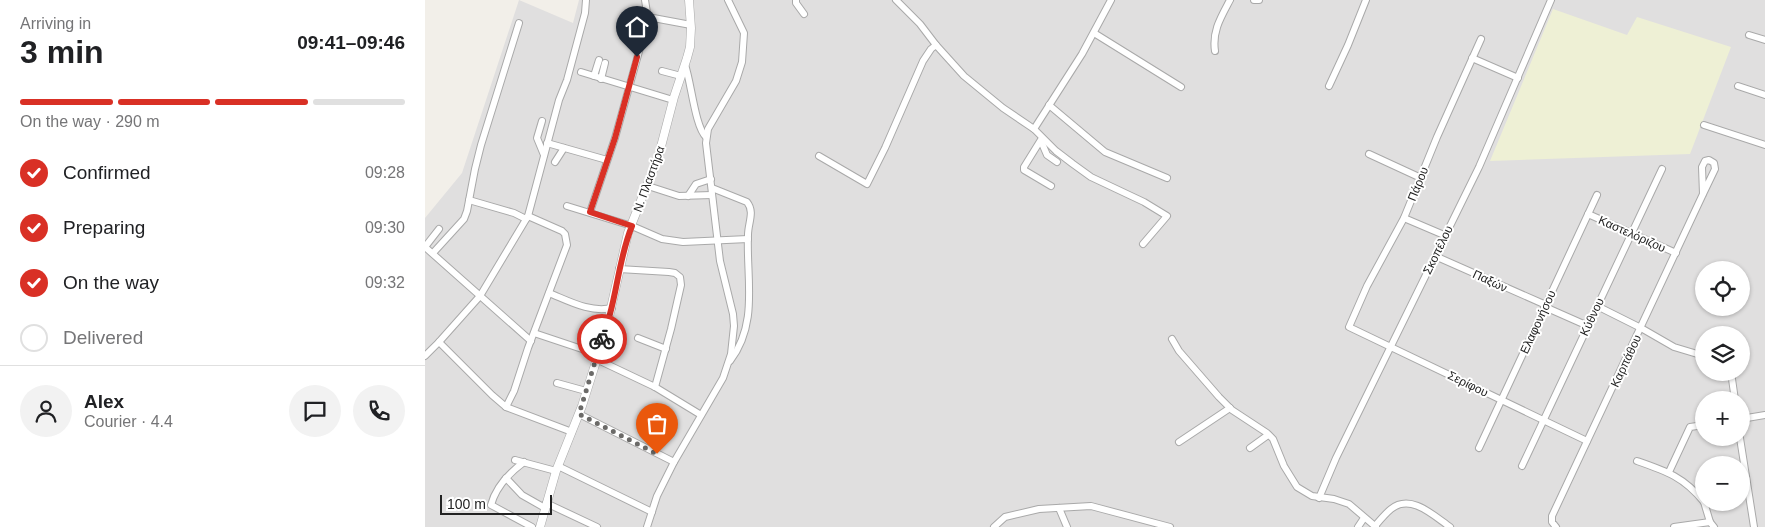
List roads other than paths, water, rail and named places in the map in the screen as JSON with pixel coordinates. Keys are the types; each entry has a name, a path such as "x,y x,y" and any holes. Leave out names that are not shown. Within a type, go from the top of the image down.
{"street":[{"path":"425,356 480,296 527,218 547,143 567,80 585,13 586,0"},
{"path":"590,212 615,138 648,17 645,0"},
{"name":"Ν. Πλαστήρα","path":"540,527 557,468 579,414 612,308 619,269 632,226 658,158 673,100 685,65 690,47 689,0"},
{"path":"647,527 657,496 674,462 723,378 728,364 734,326 732,303 725,283 717,240 706,143 706,137 713,118 736,81 742,62 744,33 727,0"},
{"path":"796,0 804,14"},
{"path":"896,0 920,24 936,45 970,82 1034,129 1047,155 1057,162"},
{"path":"1034,129 1094,33 1111,0"},
{"path":"1215,51 1216,27 1230,0"},
{"path":"1254,0 1259,0"},
{"path":"1329,86 1366,0"},
{"name":"Σκοπέλου","path":"1319,498 1444,235 1479,167 1551,0"},
{"path":"648,17 691,24"},
{"path":"433,253 464,219 481,145 519,23"},
{"path":"1094,33 1181,87"},
{"path":"1749,35 1765,40"},
{"name":"Πάρου","path":"1349,327 1367,286 1404,218 1481,39"},
{"path":"819,156 867,184 889,140 923,62 931,49 936,45"},
{"path":"1472,58 1518,78"},
{"path":"594,76 602,62 601,79"},
{"path":"685,65 698,122 706,137"},
{"path":"581,72 673,100"},
{"path":"662,72 681,76"},
{"path":"1738,86 1765,95"},
{"path":"1049,105 1105,152 1167,178"},
{"path":"542,121 537,134 538,142 544,155"},
{"path":"1704,125 1765,145"},
{"path":"532,137 538,142"},
{"path":"1041,140 1024,167 1025,170 1051,186"},
{"path":"1041,140 1091,177 1144,202 1167,216 1143,244"},
{"path":"547,143 607,160"},
{"path":"555,162 564,148"},
{"path":"1369,154 1421,178"},
{"name":"Κύθνου","path":"1523,466 1662,169"},
{"path":"688,196 696,184 711,179"},
{"path":"648,186 669,194 688,196 712,195"},
{"path":"712,188 747,202 751,206 752,211 748,239 750,312 740,346 728,364"},
{"name":"Καρπάθου","path":"1556,527 1552,516 1703,194"},
{"name":"Ελαφονήσου","path":"1479,448 1597,195"},
{"path":"469,200 548,224 565,234 567,245 514,391 506,407"},
{"path":"567,206 632,226 666,240 683,242 748,239"},
{"name":"Καστελόριζου","path":"1588,214 1676,253"},
{"path":"1404,218 1444,235"},
{"path":"439,229 425,247 531,341"},
{"name":"Παξών","path":"1435,256 1588,326"},
{"path":"619,269 679,274 681,284 655,387"},
{"path":"549,293 593,310 612,308"},
{"path":"1597,306 1674,347 1695,353"},
{"name":"Σερίφου","path":"1349,327 1587,441"},
{"path":"534,333 597,356 701,414"},
{"path":"638,338 666,349"},
{"path":"1172,339 1186,359 1230,408 1268,435 1277,448 1284,466 1297,487 1304,492 1319,498 1334,499 1349,504 1376,527 1392,508 1408,503 1420,507 1450,527"},
{"path":"439,342 506,407 572,432"},
{"path":"557,383 586,391"},
{"path":"1179,442 1230,408"},
{"path":"579,414 674,462"},
{"path":"1750,417 1765,415"},
{"path":"1669,472 1690,427 1695,426"},
{"path":"1250,448 1268,435"},
{"path":"1741,446 1754,527"},
{"path":"515,460 557,468 652,512"},
{"path":"1637,461 1669,472 1683,481 1695,493"},
{"path":"524,462 506,478 497,490 491,505 532,527"},
{"path":"506,478 523,496 597,527"},
{"path":"994,527 1005,517 1039,509 1091,506 1170,527"},
{"path":"1059,508 1067,527"},
{"path":"1674,527 1712,525 1707,511"},
{"path":"1358,527 1364,518"}]}
